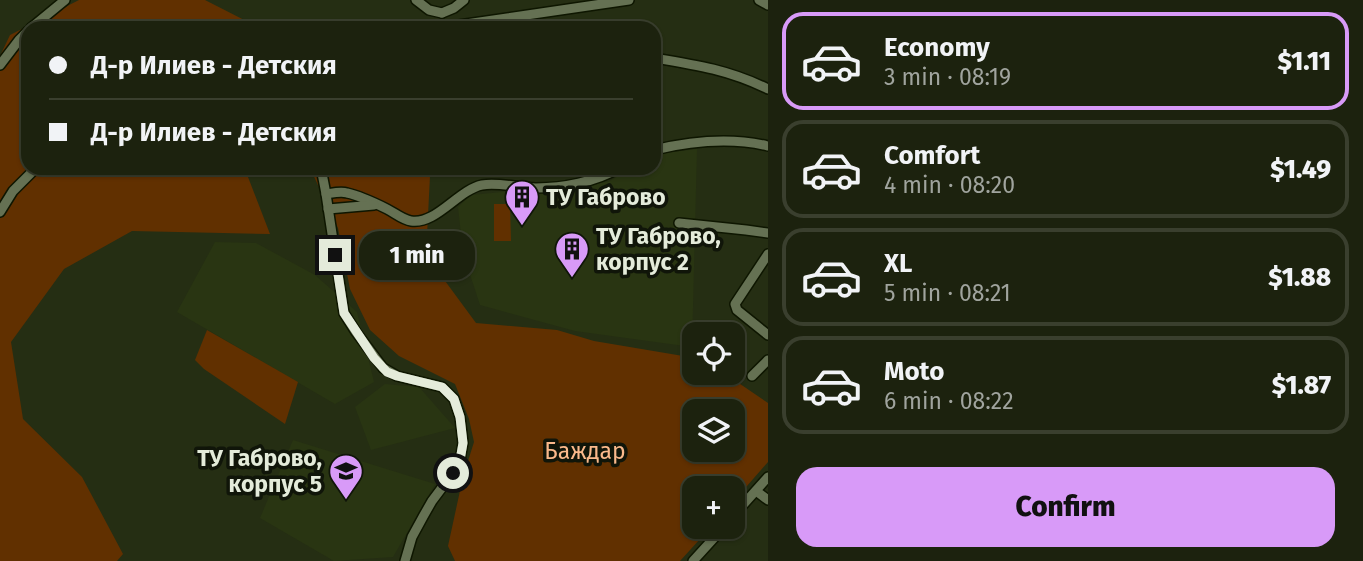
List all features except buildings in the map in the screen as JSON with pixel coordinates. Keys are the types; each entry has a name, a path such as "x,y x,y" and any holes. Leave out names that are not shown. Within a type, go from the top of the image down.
{"street":[{"path":"39,21 65,0"},
{"path":"416,0 429,10 442,13 464,0"},
{"path":"492,21 629,0"},
{"path":"759,0 768,5"},
{"path":"442,13 448,21"},
{"path":"0,65 21,38"},
{"path":"661,59 719,69 768,89"},
{"path":"661,149 715,140 744,141 768,146"},
{"path":"0,212 13,191 29,175"},
{"path":"322,175 344,313 374,358 387,372 436,384 446,390 454,399 460,417 463,443 460,460 412,537 405,561"},
{"path":"326,194 346,192 407,220 420,221 481,186 554,187 603,175"},
{"path":"328,209 379,205"},
{"path":"679,223 768,233"},
{"path":"768,254 735,304 737,310 768,335"},
{"path":"752,376 768,360"},
{"path":"745,503 768,477"},
{"path":"756,491 768,500"},
{"path":"693,561 713,539"}],"shaded area":[{"path":"697,149 693,322 682,322 682,346 575,331 480,305 463,253 458,207 471,195 608,182 620,175 661,175 661,153"},
{"path":"215,242 256,243 315,275 357,312 374,382 335,404 177,312"},
{"path":"385,384 419,387 455,428 371,450 355,407"},
{"name":"ТУ Габрово, корпус 5","path":"293,440 435,484 393,557 334,561 260,518"}],"green space":[{"path":"79,0 205,0 246,21 38,21"},
{"path":"21,29 21,175 255,175 248,177 270,234 132,231 64,269 11,342 23,419 82,477 123,554 117,561 0,561 0,56 10,35"},
{"name":"Баждар","path":"313,175 430,175 426,255 476,323 557,330 594,341 682,356 682,385 742,385 768,403 768,462 745,488 745,476 682,476 682,539 700,539 680,561 455,561 448,546 463,477 474,442 469,419 455,384 399,356 370,330 350,289 338,228"},
{"path":"494,204 510,204 511,241 494,241"},
{"path":"207,330 298,382 285,424 204,369 195,360"}],"place":[{"name":"ТУ Габрово","path":"522,227"},
{"name":"ТУ Габрово, корпус 2","path":"572,279"},
{"name":"ТУ Габрово, корпус 5","path":"346,501"}],"route":[{"path":"335,255 344,313 374,358 387,372 442,387 454,399 460,417 463,450 453,473"}]}
